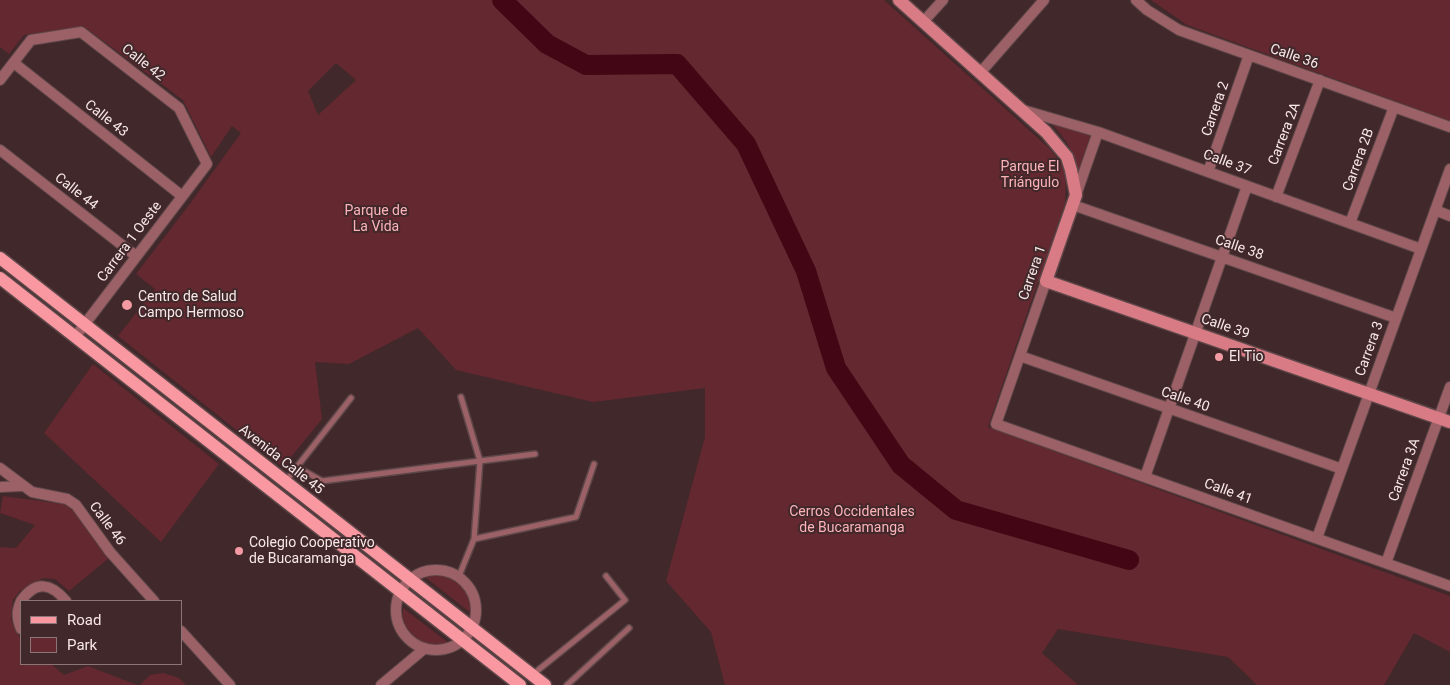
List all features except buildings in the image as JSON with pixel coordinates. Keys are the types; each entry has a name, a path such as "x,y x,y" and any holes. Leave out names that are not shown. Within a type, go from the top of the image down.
{"main road":[{"name":"Avenida Calle 45","path":"0,258 545,685"},
{"path":"0,278 520,685"}],"street":[{"name":"Calle 37","path":"899,0 1021,109 1057,144 1066,157 1073,176 1074,200"},
{"path":"923,22 943,0"},
{"path":"980,73 1044,0"},
{"name":"Calle 36","path":"1136,0 1147,10 1179,30 1450,127"},
{"name":"Calle 42","path":"14,63 31,40 81,32 179,108 207,164"},
{"name":"Carrera 2","path":"1208,172 1249,55"},
{"path":"0,80 14,63"},
{"name":"Calle 43","path":"14,63 182,196"},
{"name":"Carrera 2A","path":"1276,197 1320,80"},
{"name":"Carrera 2B","path":"1350,224 1394,106"},
{"name":"Calle 37","path":"1021,109 1098,132 1421,249"},
{"name":"Carrera 1","path":"996,424 1098,132"},
{"name":"Calle 44","path":"0,150 136,256"},
{"name":"Carrera 1 Oeste","path":"75,337 207,164"},
{"name":"Carrera 3","path":"1317,538 1450,168"},
{"path":"1145,477 1248,186"},
{"name":"Calle 38","path":"1074,200 1222,257 1396,318"},
{"path":"1435,210 1450,216"},
{"name":"Calle 39","path":"1046,281 1444,420"},
{"name":"Calle 40","path":"1020,356 1342,469"},
{"name":"Carrera 3A","path":"1386,563 1444,420 1450,387"},
{"name":"Calle 41","path":"996,424 1450,586"},
{"name":"Calle 46","path":"0,468 32,492 67,499 76,505 110,552 153,600"},
{"path":"0,487 22,486"},
{"path":"438,569 449,571 459,576 466,583 476,600 476,620 463,640 456,646 435,651 424,649 407,638 397,620 396,609 400,591 410,579 427,570 438,569"},
{"path":"22,600 37,588 48,586 58,592 65,600"},
{"path":"20,604 17,613 20,627"},
{"path":"185,641 230,685"},
{"path":"381,685 424,649"}],"lane":[{"path":"459,576 474,539 480,461 460,397"},
{"path":"285,482 351,398"},
{"path":"297,467 322,481 535,454"},
{"path":"474,539 576,517 594,464"},
{"path":"532,675 625,600 606,576"},
{"path":"567,685 629,628"}],"green space":[{"name":"Cerros Occidentales de Bucaramanga","path":"0,0 884,0 1049,148 1059,161 1064,173 1066,186 1065,203 988,427 1450,596 1450,652 1414,633 1384,685 1257,685 1228,657 1058,629 1042,653 1078,685 725,685 711,632 666,581 705,437 705,388 593,402 456,370 418,328 349,364 315,362 322,419 283,467 118,336 155,289 136,274 241,133 232,126 211,157 183,100 83,26 24,35 9,54 0,47","holes":["336,63 356,80 318,115 308,91"]},
{"path":"1151,0 1450,0 1450,121 1187,25"},
{"path":"1052,124 1091,134 1078,172 1069,146"},
{"path":"93,364 219,464 161,542 44,433"},
{"path":"3,496 63,504 83,520 109,558 69,591 55,579 43,578 20,591 13,600 11,619 20,637 20,665 52,665 64,675 88,666 137,685 0,685 0,547 16,548 35,525 0,513"},
{"path":"437,575 452,579 464,586 471,598 472,614 425,577"},
{"path":"403,608 450,644 432,645 416,638 405,626"},
{"path":"164,673 179,678 186,685 140,685 150,675"}],"waterway":[{"path":"502,0 547,44 586,65 677,64 746,144 806,271 836,368 901,465 956,510 1129,560"}],"place":[{"name":"Centro de Salud Campo Hermoso","path":"127,305"},
{"name":"El Tio","path":"1219,357"},
{"name":"Colegio Cooperativo de Bucaramanga","path":"239,551"}],"park label":[{"name":"Parque El Triángulo","path":"1030,176"},
{"name":"Parque de La Vida","path":"376,220"}]}
